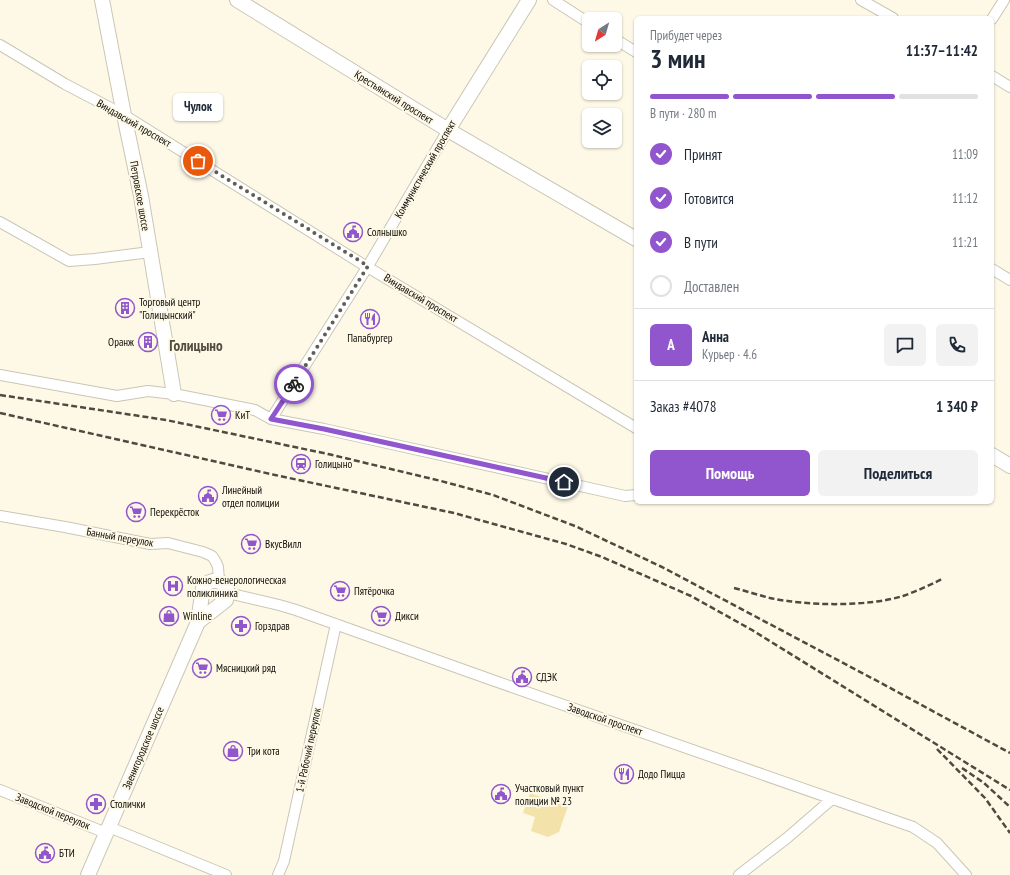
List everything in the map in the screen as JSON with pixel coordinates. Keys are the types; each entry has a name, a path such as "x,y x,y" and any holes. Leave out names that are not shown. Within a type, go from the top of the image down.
{"street":[{"name":"Петровское шоссе","path":"102,0 141,196 174,394"},
{"name":"Крестьянский проспект","path":"237,0 448,130 634,238"},
{"name":"Коммунистический проспект","path":"271,419 368,266 448,130 529,0"},
{"path":"553,0 582,19"},
{"path":"861,0 889,16"},
{"path":"994,16 1004,0"},
{"path":"622,43 634,51"},
{"name":"Виндавский проспект","path":"0,45 65,84 124,115 368,266 634,427"},
{"path":"994,77 1010,87"},
{"path":"0,222 69,261 150,252"},
{"path":"994,270 1010,280"},
{"path":"0,374 117,396 148,391 174,394 255,410 271,419 324,429 625,496 634,495"},
{"path":"994,455 1010,466"},
{"name":"Банный переулок","path":"0,516 65,526 150,544 168,543 203,552 212,556 216,562 219,581"},
{"path":"211,581 219,581 225,586 228,593 224,603 217,606 198,622 203,588 211,581"},
{"name":"Заводской проспект","path":"228,593 279,605 336,624 411,652 913,827 937,843 966,875"},
{"path":"202,596 207,604 217,606"},
{"name":"Звенигородское шоссе","path":"88,875 198,622"},
{"name":"1-й Рабочий переулок","path":"278,875 284,861 336,624"},
{"name":"Заводской переулок","path":"0,790 108,830"},
{"path":"739,875 787,838 832,799"},
{"path":"108,830 226,875"}],"shaded area":[{"path":"530,793 568,806 559,832 548,837 531,831 535,817 523,813"}],"railway":[{"path":"0,395 166,420 328,454 493,495 575,526 662,567 1010,753"},
{"path":"0,413 275,475 454,513 566,544 602,557 691,596 752,630 1010,790"},
{"path":"734,588 785,601 819,604 855,604 888,600 903,596 942,579"},
{"path":"937,749 985,798 1010,833"},
{"path":"962,768 984,783 1010,807"}],"way so far":[{"path":"198,161 359,262 368,266 294,384"}],"place":[{"name":"Чулок","path":"198,161"},
{"name":"Солнышко","path":"353,232"},
{"name":"Торговый центр \"Голицынский\"","path":"125,308"},
{"name":"Папабургер","path":"370,319"},
{"name":"Оранж","path":"148,342"},
{"name":"КиТ","path":"221,415"},
{"name":"Голицыно","path":"301,464"},
{"name":"Линейный отдел полиции","path":"208,496"},
{"name":"Перекрёсток","path":"136,512"},
{"name":"ВкусВилл","path":"251,544"},
{"name":"Кожно-венерологическая поликлиника","path":"173,586"},
{"name":"Пятёрочка","path":"340,591"},
{"name":"Winline","path":"169,616"},
{"name":"Дикси","path":"381,616"},
{"name":"Горздрав","path":"241,626"},
{"name":"Мясницкий ряд","path":"202,668"},
{"name":"СДЭК","path":"522,677"},
{"name":"Три кота","path":"233,751"},
{"name":"Додо Пицца","path":"624,774"},
{"name":"Участковый пункт полиции № 23","path":"501,794"},
{"name":"Столички","path":"96,804"},
{"name":"БТИ","path":"45,853"}],"district":[{"name":"Голицыно","path":"196,346"}],"route":[{"path":"294,384 271,419 324,429 564,482"}]}
